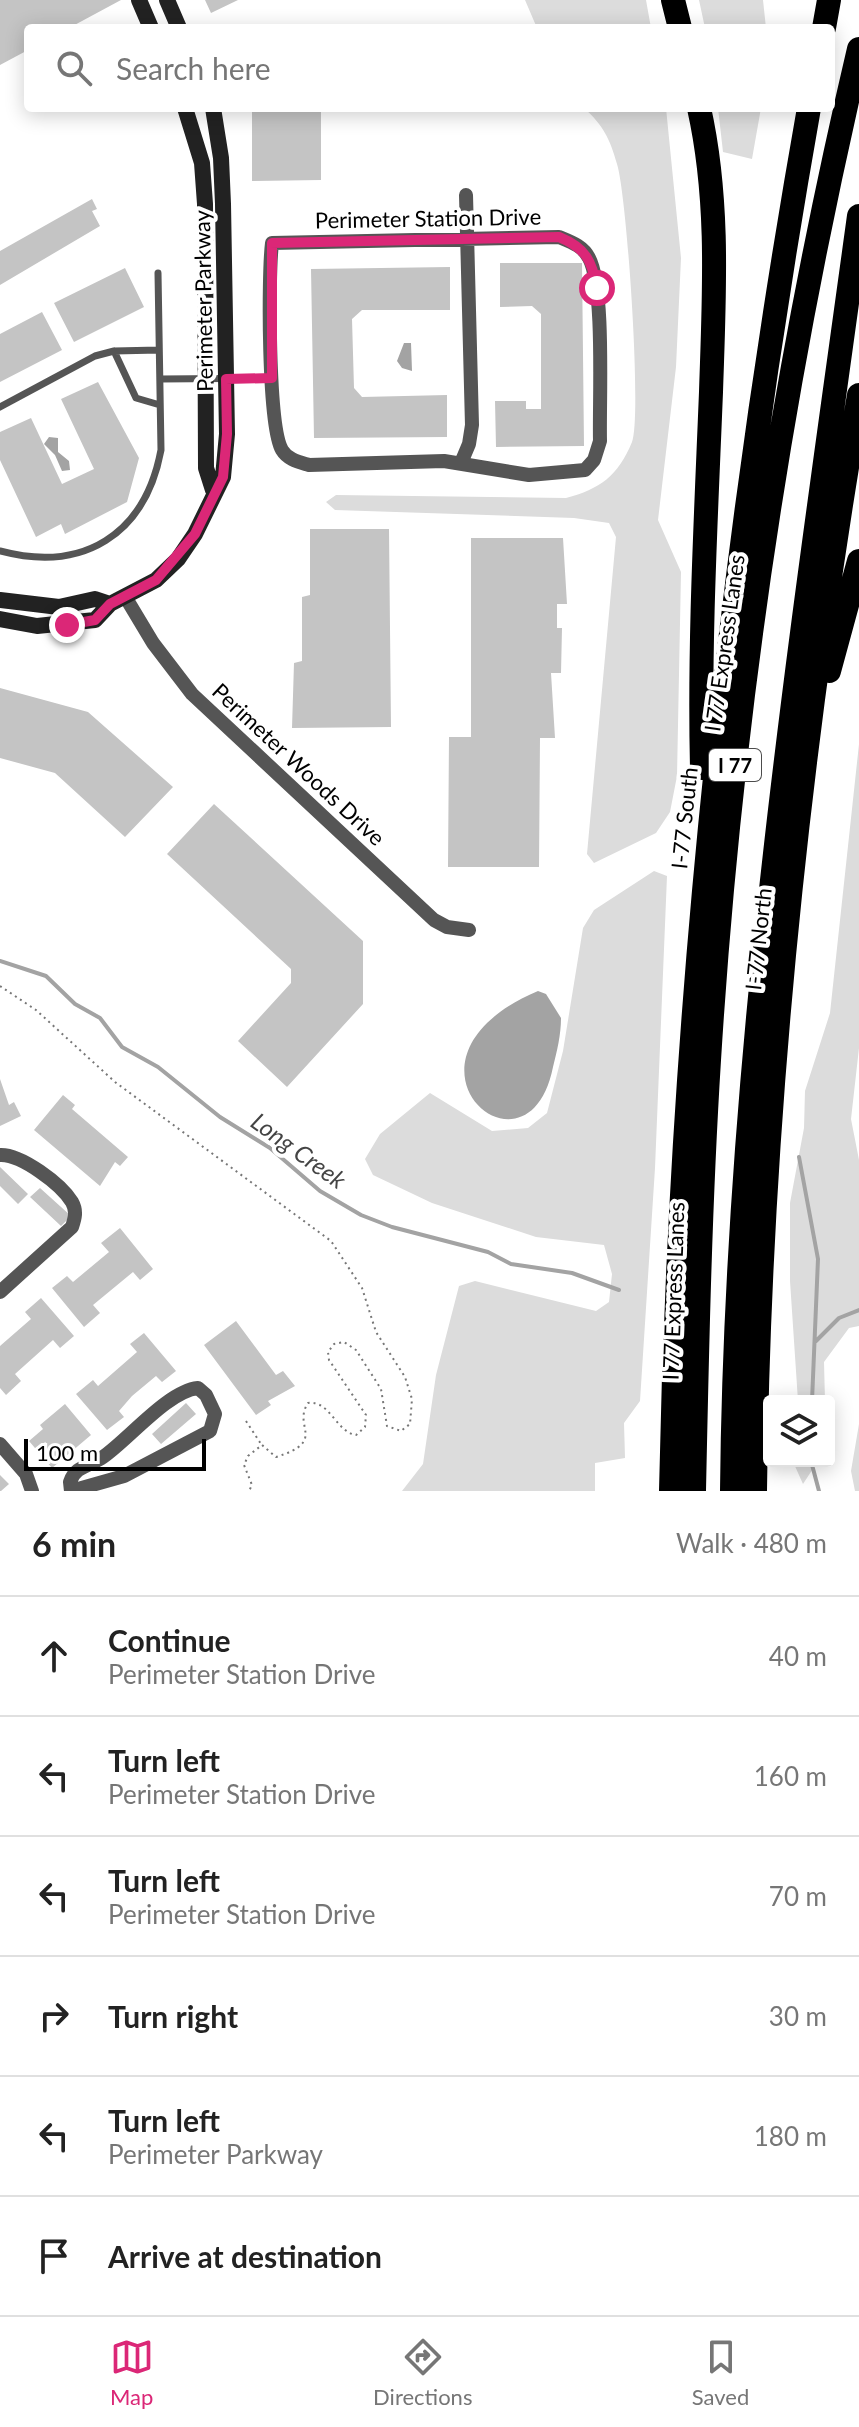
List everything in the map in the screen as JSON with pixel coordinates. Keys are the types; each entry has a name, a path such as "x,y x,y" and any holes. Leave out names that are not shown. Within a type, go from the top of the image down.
{"highway":[{"path":"673,0 679,24"},
{"path":"825,24 829,0"},
{"name":"I 77 Express Lanes","path":"694,1491 708,1073 738,739 787,403 859,49"},
{"path":"700,112 710,167 714,254 700,691 704,882"},
{"name":"I-77 South","path":"671,1491 684,1146 704,882 743,530 808,112"},
{"name":"I 77","path":"732,1491 739,1251 760,983 783,776 859,216"},
{"name":"I-77 North","path":"755,1491 759,1320 778,999 802,778 859,395"},
{"path":"802,778 859,561"}],"street":[{"path":"139,0 149,24"},
{"path":"167,0 177,24"},
{"name":"Perimeter Parkway","path":"186,112 202,163 205,204 206,468 213,490"},
{"name":"Perimeter Parkway","path":"0,619 37,626 95,620 118,601 156,580 178,559 195,534 224,467 223,204 221,158 214,112"},
{"path":"461,463 469,444 472,425 466,195"},
{"name":"Perimeter Station Drive","path":"559,237 576,244 588,255 597,288 600,441 594,460 585,470 529,475 461,463 309,465 292,460 282,449 276,427 272,378 272,243 559,237"},
{"path":"0,600 59,607 95,599 118,601"},
{"name":"Perimeter Woods Drive","path":"118,601 173,671 220,721 434,920 469,930"},
{"path":"0,1155 24,1159 72,1201 76,1213 72,1227 0,1292"},
{"path":"198,1388 212,1404 215,1422 210,1431 197,1440 124,1476 71,1491 70,1482 79,1468 101,1458 181,1393 198,1388"},
{"path":"0,1444 26,1474 32,1491"}],"lane":[{"path":"205,204 223,204"},
{"path":"0,551 47,559 85,551 119,532 137,513 156,479 161,450 158,273"},
{"path":"0,407 95,356 114,351 159,350"},
{"path":"114,351 136,398 160,405"},
{"path":"160,379 272,378"}],"path":[{"path":"0,986 36,1010 115,1082 338,1249 362,1288 383,1343 411,1394 412,1414 407,1429 396,1431 387,1426 381,1389 356,1350 340,1342 330,1348 329,1360 366,1415 364,1430 349,1434 322,1405 310,1402 304,1411 307,1434 301,1445 276,1457 262,1445 246,1421"},
{"path":"249,1491 252,1485 244,1469 245,1460 262,1445"}],"shaded area":[{"path":"525,0 646,0 650,24 535,24"},
{"path":"699,0 763,0 766,24 704,24"},
{"path":"588,112 666,112 681,258 676,367 658,520 681,572 677,776 670,812 656,833 594,863 587,854 616,537 609,523 574,518 335,510 326,502 336,495 566,498 598,485 621,464 632,442 635,424 632,305 621,184 612,147"},
{"path":"718,112 760,112 752,159 723,152"},
{"path":"404,343 411,343 412,371 402,368 397,361"},
{"path":"49,437 58,438 58,452 69,461 70,470 62,471 55,455 44,444"},
{"path":"859,744 859,1048 851,1119 859,1160 859,1326 849,1328 824,1362 825,1395 798,1395 790,1281 790,1203 804,1128 805,1091 830,1013"},
{"path":"654,871 667,876 655,1168 640,1401 624,1423 625,1458 595,1463 595,1491 402,1491 423,1464 436,1375 459,1286 475,1281 596,1311 609,1302 612,1274 604,1245 536,1237 432,1203 373,1175 365,1159 380,1134 430,1093 492,1131 528,1128 547,1113 563,1051 583,928 594,910"},
{"path":"538,991 546,994 561,1018 553,1067 539,1103 517,1118 495,1117 475,1102 465,1079 468,1050 491,1019"},
{"path":"859,1424 859,1491 855,1491 851,1471"},
{"path":"795,1467 814,1467 803,1484"}],"building":[{"path":"0,0 121,0 76,24 24,24 24,52 0,65"},
{"path":"205,0 238,0 211,13"},
{"path":"252,112 321,112 321,180 252,181"},
{"path":"92,199 97,209 92,211 100,226 0,285 0,251"},
{"path":"500,263 582,263 584,446 496,447 495,401 526,401 526,409 541,409 541,314 532,306 500,307"},
{"path":"450,267 450,310 362,310 352,319 354,388 362,397 447,395 447,437 314,438 311,269"},
{"path":"125,268 144,307 74,342 54,303"},
{"path":"42,312 62,350 0,382 0,334"},
{"path":"98,382 139,458 127,502 65,534 61,524 36,537 0,460 0,432 31,418 62,484 94,469 61,399"},
{"path":"310,529 389,529 391,727 292,728 294,663 302,661 302,597 310,595"},
{"path":"471,538 563,538 567,604 557,604 557,628 562,628 561,673 551,673 555,738 540,738 539,867 448,867 449,737 471,737"},
{"path":"0,688 88,712 173,787 125,837 55,773 0,758"},
{"path":"214,804 363,941 363,1004 287,1087 238,1041 291,983 291,969 167,854"},
{"path":"0,1079 9,1105 14,1102 21,1116 0,1126"},
{"path":"63,1095 75,1105 72,1109 128,1157 120,1166 115,1162 100,1186 34,1130"},
{"path":"0,1167 28,1194 18,1204 0,1186"},
{"path":"40,1188 71,1216 61,1226 30,1197"},
{"path":"120,1228 153,1269 140,1280 133,1272 93,1305 100,1313 84,1327 52,1288 67,1276 73,1282 109,1252 101,1243"},
{"path":"41,1298 74,1336 60,1348 53,1340 15,1374 21,1381 6,1395 0,1388 0,1346 31,1319 25,1312"},
{"path":"236,1321 276,1375 283,1371 295,1386 268,1401 271,1405 256,1415 204,1345"},
{"path":"144,1333 176,1371 162,1382 156,1376 132,1396 119,1411 124,1417 107,1430 76,1394 93,1380 98,1386 137,1352 130,1344"},
{"path":"186,1403 196,1414 161,1444 152,1434"},
{"path":"65,1404 91,1435 52,1468 29,1441 43,1429 40,1425"},
{"path":"0,1475 9,1484 1,1491 0,1491"}],"waterway":[{"name":"Long Creek","path":"0,961 46,976 75,1004 100,1018 122,1047 158,1067 220,1117 270,1148 320,1191 361,1215 392,1227 488,1252 511,1264 572,1273 619,1290"},
{"path":"799,1157 818,1259 812,1395"},
{"path":"816,1341 839,1318 859,1310"},
{"name":"Long Creek","path":"813,1467 819,1491"}],"route":[{"path":"67,625 95,620 110,604 156,580 178,559 195,534 213,490 223,477 227,434 226,379 272,378 269,264 272,243 559,237 576,244 588,255 597,288"}]}
